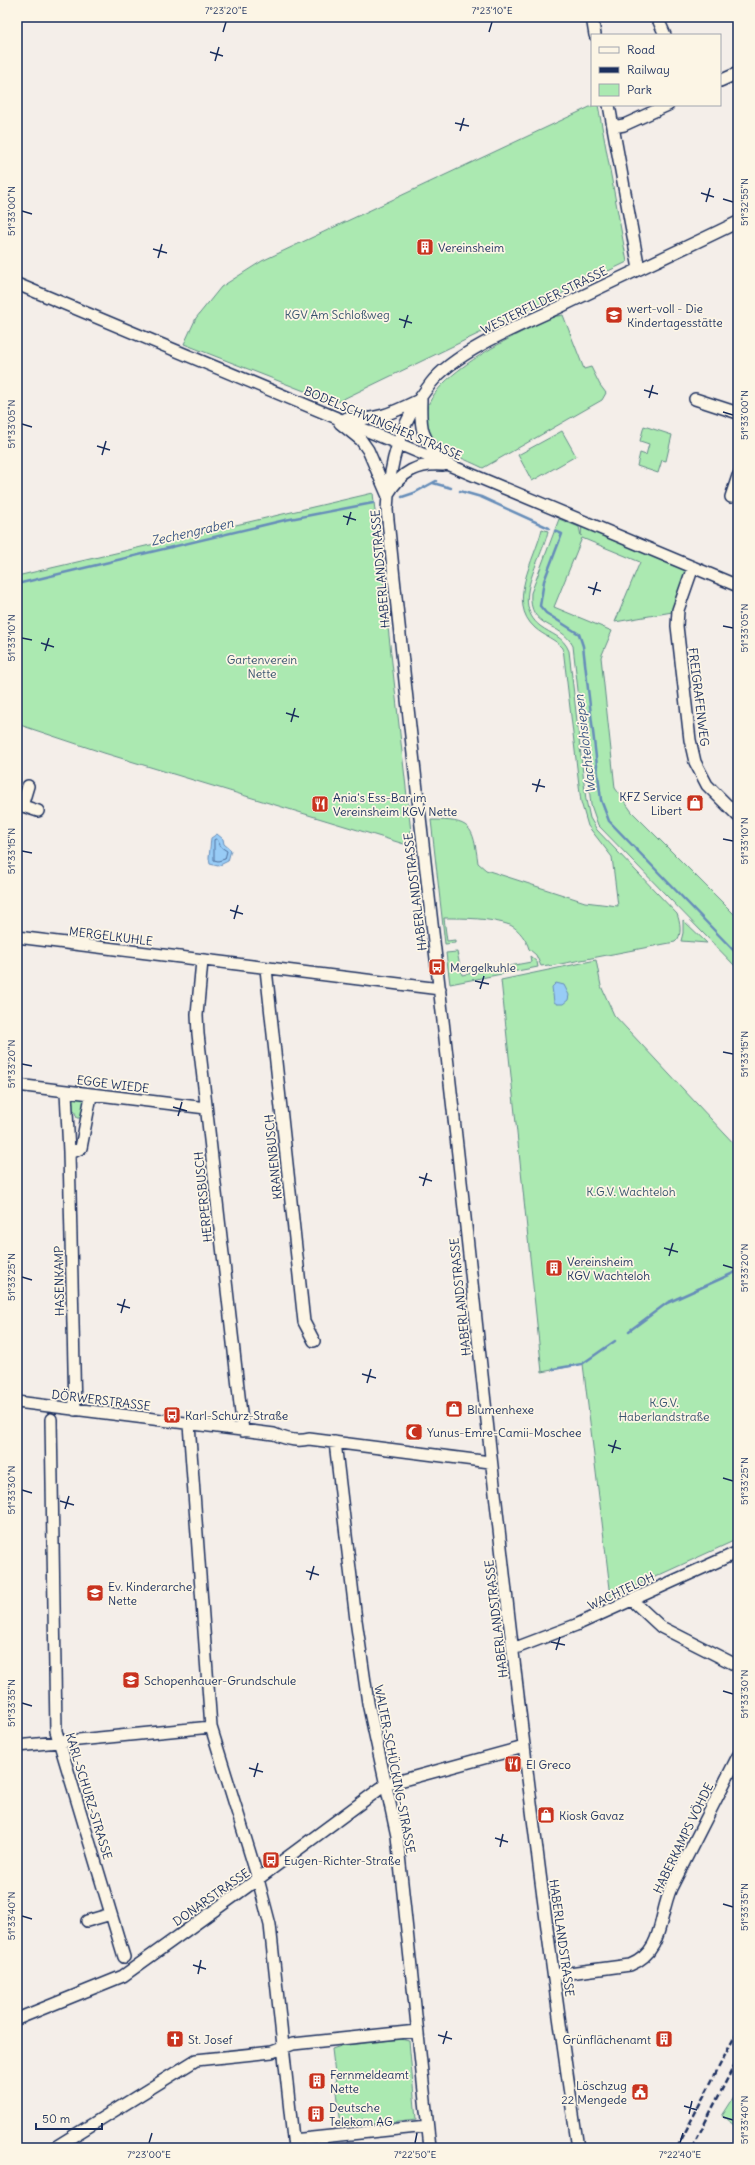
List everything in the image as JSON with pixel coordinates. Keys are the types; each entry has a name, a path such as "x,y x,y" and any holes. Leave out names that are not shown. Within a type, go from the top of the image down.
{"street":[{"path":"592,17 595,34"},
{"path":"657,17 665,34"},
{"path":"721,81 738,73"},
{"path":"609,106 639,269"},
{"path":"613,126 624,125 666,106"},
{"name":"WESTERFILDER STRASSE","path":"397,443 431,383 445,369 478,347 738,222"},
{"name":"BODELSCHWINGHER STRASSE","path":"17,284 738,586"},
{"path":"331,416 361,420 378,418 421,399 421,425 426,440 431,448 453,467"},
{"path":"695,400 738,413"},
{"path":"331,416 361,440 368,450 388,494"},
{"name":"HABERLANDSTRASSE","path":"397,443 389,475 387,510 414,774 430,899 490,1462 524,1747 578,2148"},
{"path":"388,494 393,485 410,469 426,464 453,467"},
{"path":"731,497 738,476"},
{"name":"FREIGRAFENWEG","path":"693,567 678,610 677,626 690,740 700,774 707,785 738,816"},
{"path":"28,786 19,805 38,811"},
{"name":"MERGELKUHLE","path":"17,937 202,961 440,989"},
{"name":"HERPERSBUSCH","path":"202,961 197,1015 206,1108 243,1431"},
{"name":"KRANENBUSCH","path":"266,968 304,1322 314,1341"},
{"name":"EGGE WIEDE","path":"17,1085 91,1096 206,1108"},
{"name":"HASENKAMP","path":"66,1092 69,1152 74,1410"},
{"path":"69,1152 81,1148 91,1096"},
{"name":"DÖRWERSTRASSE","path":"17,1402 274,1434 282,1438 335,1442 490,1462"},
{"name":"KARL-SCHURZ-STRASSE","path":"51,1419 56,1731 124,1957"},
{"path":"189,1424 211,1727 258,1879 270,1925 293,2144 427,2126"},
{"name":"WALTER-SCHÜCKING-STRASSE","path":"335,1442 356,1620 368,1703 397,1836 430,2148"},
{"name":"WACHTELOH","path":"513,1649 576,1626 738,1552"},
{"path":"632,1600 661,1627 738,1666"},
{"path":"17,1746 211,1727"},
{"name":"DONARSTRASSE","path":"17,2019 123,1976 385,1785 524,1747"},
{"name":"HABERKAMPS VÖHDE","path":"554,1975 624,1966 640,1961 649,1953 657,1939 663,1909 671,1888 738,1756"},
{"path":"87,1921 111,1914"},
{"path":"54,2148 196,2060 272,2052 293,2044 417,2031"}],"green space":[{"name":"KGV Am Schloßweg","path":"592,106 598,106 627,262 335,403 184,344 196,318 221,287 262,261"},
{"path":"563,315 584,369 591,367 606,393 602,400 483,468 453,454 433,440 429,435 425,416 432,397 447,380 468,363 491,348 552,317"},
{"path":"644,426 672,435 666,461 662,460 658,473 637,466 640,453 646,455 649,444 640,441"},
{"path":"562,431 576,456 532,481 518,455"},
{"name":"Gartenverein Nette","path":"373,493 411,832 404,844 104,753 17,724 17,576"},
{"path":"559,519 579,527 581,536 582,521 693,567 678,611 615,622 640,562 582,538 554,607 612,631 601,657 615,788 632,812 738,918 738,969 598,825 591,805 573,646 568,638 561,632 540,619 531,605 531,593"},
{"path":"542,529 548,531 530,580 528,605 531,616 540,626 564,642 569,651 586,800 590,818 597,830 677,914 680,929 678,939 675,942 550,966 541,966 536,955 529,949 526,942 516,929 510,925 494,921 469,918 444,918 447,941 455,940 455,943 445,944 431,820 455,821 468,827 474,840 478,863 486,870 585,902 618,906 612,857 588,826 581,802 563,648 557,642 535,628 527,618 523,606 525,580"},
{"path":"683,920 707,943 681,941 683,933"},
{"path":"457,952 462,975 531,962 530,956 537,962 538,967 450,984 446,953"},
{"name":"K.G.V. Wachteloh","path":"596,960 601,986 614,1015 738,1148 738,1539 611,1597 583,1364 542,1372 501,980"},
{"path":"75,1096 83,1098 85,1101 84,1118 77,1118 74,1110 70,1110 72,1098"},
{"path":"401,2039 409,2041 416,2119 365,2125 364,2119 349,2121 349,2125 341,2126 332,2049 344,2045"},
{"path":"738,2091 738,2128 722,2116"}],"water":[{"path":"217,834 223,839 224,844 231,850 228,861 218,866 210,864 209,858 211,838"},
{"path":"556,983 564,985 569,995 568,1000 563,1004 557,1004 554,1002 552,987"}],"waterway":[{"name":"Wachtelohsiepen","path":"402,497 414,493 436,481"},
{"name":"Wachtelohsiepen","path":"433,483 451,488"},
{"name":"Wachtelohsiepen","path":"460,491 481,497 549,528"},
{"name":"Zechengraben","path":"17,584 285,520 373,503"},
{"name":"Wachtelohsiepen","path":"555,531 562,534 544,581 540,606 546,613 579,634 583,646 601,800 609,821 738,955"},
{"name":"Wachtelohsiepen","path":"629,1331 667,1303 738,1271"},
{"name":"Wachtelohsiepen","path":"553,1369 582,1364 615,1341"}],"railway":[{"path":"677,2148 738,2030"},
{"path":"692,2148 738,2058"}],"place":[{"name":"Vereinsheim","path":"425,247"},
{"name":"wert-voll - Die Kindertagesstätte","path":"614,315"},
{"name":"KFZ Service Libert","path":"695,803"},
{"name":"Ania's Ess-Bar im Vereinsheim KGV Nette","path":"320,804"},
{"name":"Mergelkuhle","path":"437,967"},
{"name":"Vereinsheim KGV Wachteloh","path":"554,1268"},
{"name":"Blumenhexe","path":"454,1409"},
{"name":"Karl-Schurz-Straße","path":"172,1415"},
{"name":"Yunus-Emre-Camii-Moschee","path":"414,1432"},
{"name":"Ev. Kinderarche Nette","path":"95,1593"},
{"name":"Schopenhauer-Grundschule","path":"131,1680"},
{"name":"El Greco","path":"513,1764"},
{"name":"Kiosk Gavaz","path":"546,1815"},
{"name":"Eugen-Richter-Straße","path":"271,1860"},
{"name":"St. Josef","path":"175,2039"},
{"name":"Grünflächenamt","path":"664,2039"},
{"name":"Fernmeldeamt Nette","path":"317,2081"},
{"name":"Löschzug 22 Mengede","path":"640,2092"},
{"name":"Deutsche Telekom AG","path":"316,2114"}],"park label":[{"name":"K.G.V. Haberlandstraße","path":"664,1409"}]}
